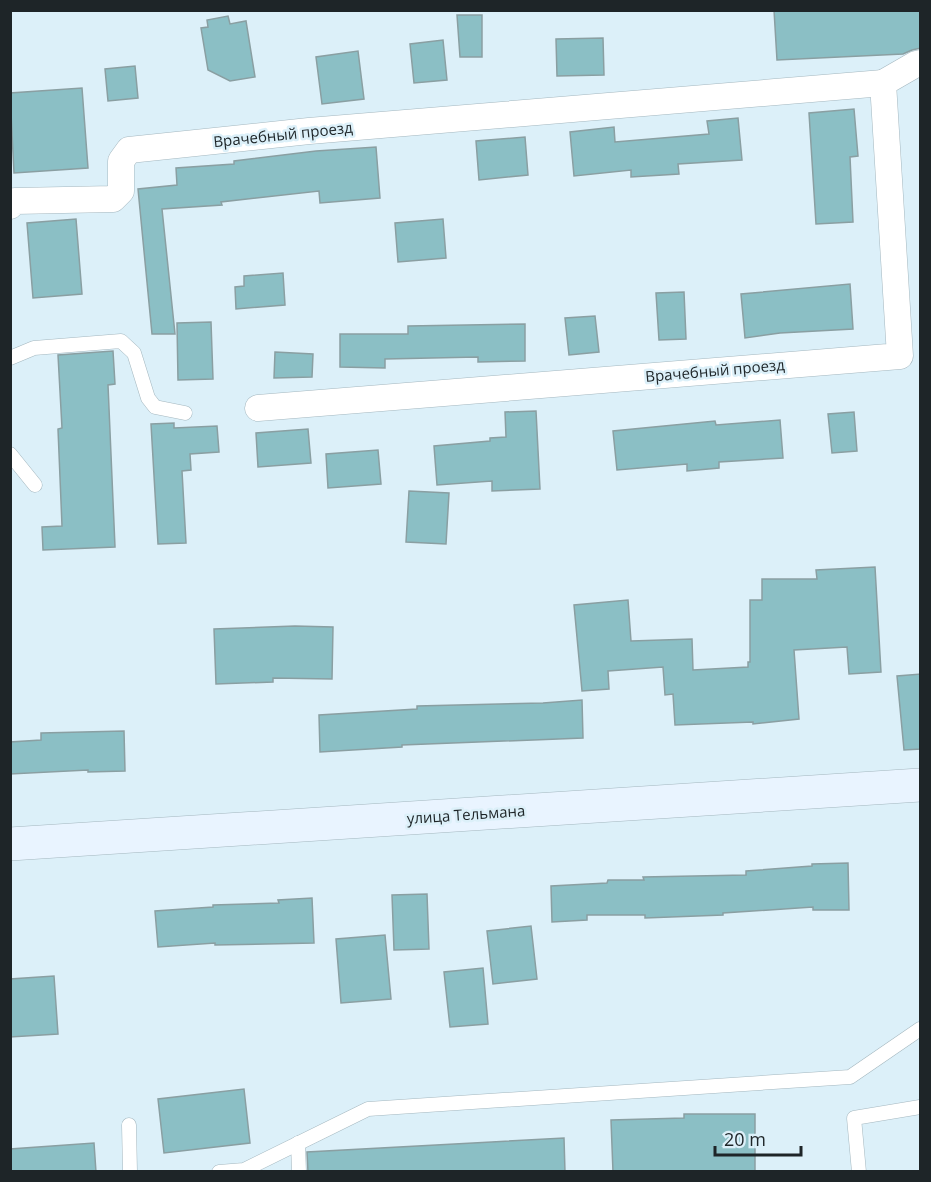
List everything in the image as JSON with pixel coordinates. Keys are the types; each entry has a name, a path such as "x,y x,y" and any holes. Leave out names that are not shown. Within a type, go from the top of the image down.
{"street":[{"name":"Врачебный проезд","path":"10,206 15,201 113,199 121,191 122,161 129,150 309,131 883,83 916,63 921,63"},
{"name":"Врачебный проезд","path":"258,408 900,356 883,83"},
{"name":"улица Тельмана","path":"10,844 921,785"}],"lane":[{"path":"10,358 34,348 121,342 134,353 148,398 155,407 185,413"},
{"path":"10,454 35,485"},
{"path":"219,1172 244,1170 368,1108 850,1077 921,1029"},
{"path":"859,1172 854,1118 921,1107"},
{"path":"129,1125 130,1172"},
{"path":"298,1143 299,1172"}],"building":[{"path":"774,10 921,10 921,48 903,54 777,60"},
{"path":"457,15 482,15 482,57 460,57"},
{"path":"228,16 230,24 246,21 255,77 230,81 208,70 201,28 208,27 207,20"},
{"path":"603,38 604,75 557,76 556,39"},
{"path":"443,40 447,80 414,83 410,44"},
{"path":"358,51 364,99 322,104 316,57"},
{"path":"135,66 138,98 108,101 105,69"},
{"path":"82,88 88,168 14,173 10,93"},
{"path":"854,109 858,156 850,157 853,222 816,224 809,113"},
{"path":"738,118 742,160 678,164 679,174 631,177 631,170 574,176 570,132 614,127 615,142 709,134 707,121"},
{"path":"525,137 528,175 479,180 476,141"},
{"path":"376,147 380,198 320,203 319,191 221,202 222,205 162,209 175,334 152,334 138,189 177,185 176,168 234,164 234,161 316,151"},
{"path":"76,219 82,294 33,298 27,223"},
{"path":"443,219 446,258 398,262 395,223"},
{"path":"283,273 285,305 236,309 235,287 244,286 244,276"},
{"path":"850,284 853,329 780,333 745,338 741,294"},
{"path":"684,292 686,339 659,340 656,293"},
{"path":"595,316 599,352 569,355 565,318"},
{"path":"211,322 213,379 178,380 177,323"},
{"path":"525,324 525,361 478,362 478,357 385,359 385,368 340,367 340,334 408,334 408,326"},
{"path":"113,351 115,384 108,385 115,547 43,550 42,527 62,526 58,429 62,428 58,355"},
{"path":"275,352 313,354 312,377 274,378"},
{"path":"536,411 540,489 492,491 492,481 437,485 434,446 490,441 490,438 506,437 505,412"},
{"path":"854,412 857,451 832,453 828,414"},
{"path":"780,420 783,458 719,462 719,468 687,471 687,464 617,470 613,431 715,421 716,425"},
{"path":"174,423 174,428 217,426 219,452 190,454 191,470 182,471 186,543 158,544 151,424"},
{"path":"308,429 311,463 258,467 256,433"},
{"path":"378,450 381,484 328,488 326,454"},
{"path":"409,491 449,493 446,544 406,542"},
{"path":"875,567 881,672 849,674 847,647 794,650 799,719 753,724 753,722 675,725 673,694 665,695 663,667 608,671 609,689 582,691 574,605 628,600 631,641 692,639 693,670 748,667 748,662 750,662 750,600 762,600 762,579 817,579 816,570"},
{"path":"333,627 332,679 273,678 273,682 216,684 214,629"},
{"path":"921,674 921,749 904,750 897,676"},
{"path":"582,700 583,738 402,745 402,747 320,752 319,715 417,709 417,706"},
{"path":"124,731 125,771 88,772 88,770 10,774 10,742 41,740 41,733"},
{"path":"848,863 849,910 813,910 813,907 723,913 723,915 645,918 645,915 587,915 587,920 552,922 551,886 607,883 608,880 644,880 643,877 746,875 746,871 812,866 812,864"},
{"path":"427,894 429,949 394,950 392,895"},
{"path":"312,898 314,943 215,945 215,943 158,947 155,911 213,907 213,905 279,903 278,900"},
{"path":"531,926 537,979 493,984 487,931"},
{"path":"385,935 391,999 341,1003 336,939"},
{"path":"483,968 488,1024 450,1027 444,972"},
{"path":"54,976 58,1034 10,1037 10,979"},
{"path":"244,1089 250,1143 164,1153 158,1099"},
{"path":"684,1114 755,1114 755,1172 613,1172 611,1120 684,1118"},
{"path":"564,1138 565,1172 308,1172 307,1152"},
{"path":"94,1143 96,1172 10,1172 10,1149"}]}
